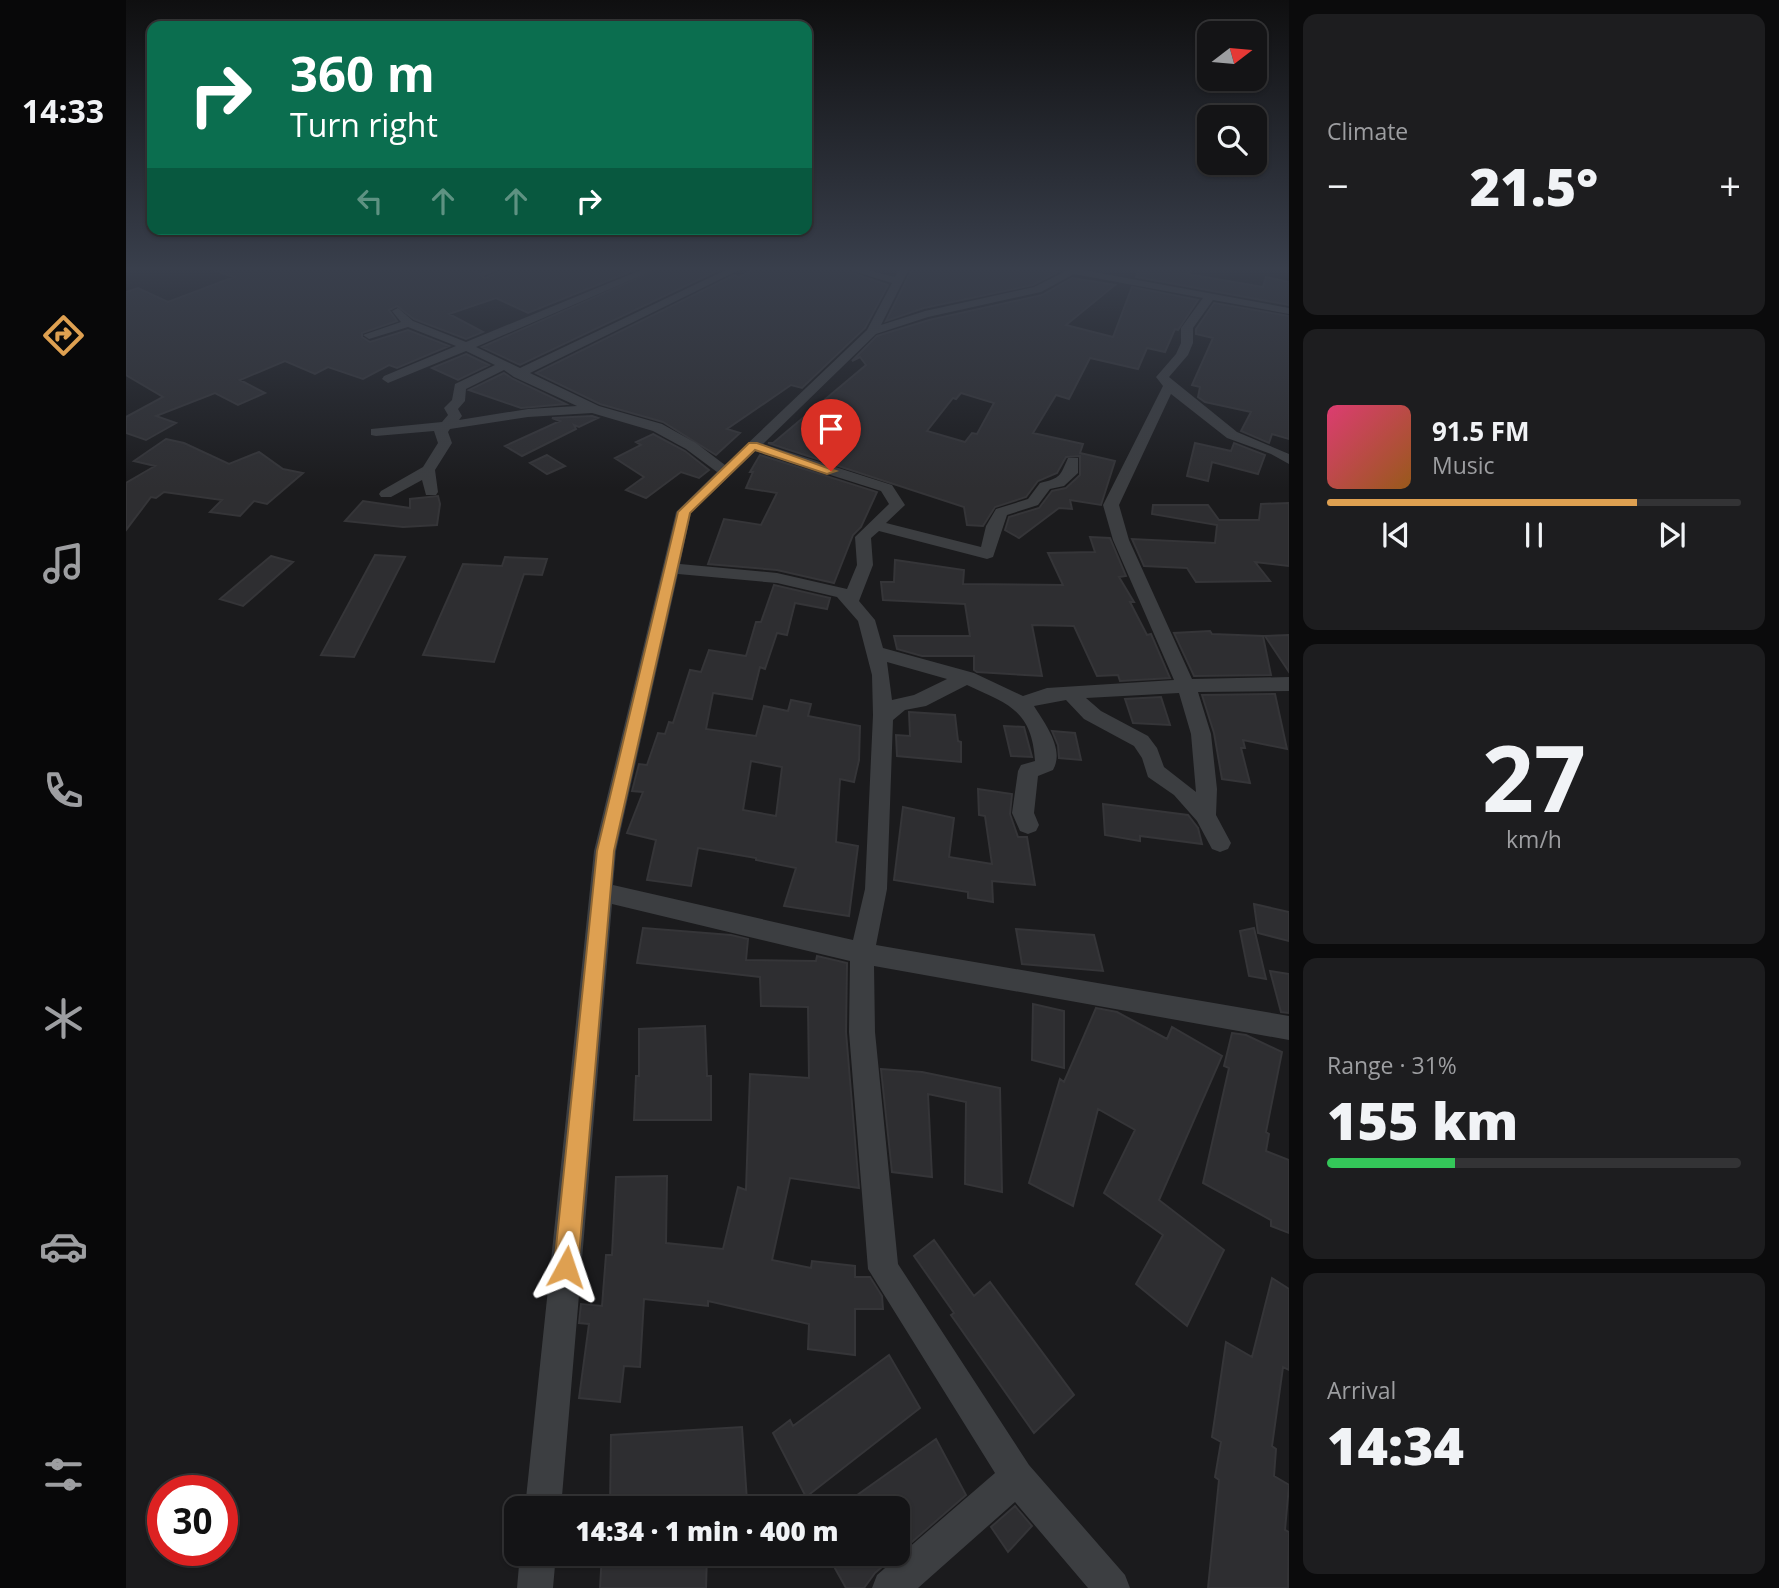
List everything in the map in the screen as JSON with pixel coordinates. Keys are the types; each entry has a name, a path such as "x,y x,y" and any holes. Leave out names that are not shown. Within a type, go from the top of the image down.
{"street":[{"path":"453,341 594,409 642,425 657,427 691,446 726,472"},
{"path":"388,379 477,341"},
{"path":"518,374 584,341"},
{"path":"544,1496 606,851 684,512 862,341"},
{"path":"1189,341 1188,347 1162,377 1168,386 1232,435 1282,451 1289,460"},
{"path":"407,430 451,408 458,401 460,387 503,366"},
{"path":"1168,386 1111,505 1121,540 1186,686 1201,734 1207,789 1205,815"},
{"path":"386,494 428,470 445,443 441,431 454,416 451,408"},
{"path":"376,432 528,413 594,409"},
{"path":"753,446 887,488 897,505 863,537 864,565 851,601"},
{"path":"874,525 987,554 994,526 1001,512 1032,502 1045,486 1059,483 1071,473 1073,461"},
{"path":"428,470 431,492"},
{"path":"671,568 777,578 842,593 866,621 881,675 882,719 876,890 862,953 862,1032 883,1269 1017,1477 1112,1588"},
{"path":"874,652 967,678 1022,703 1044,738 1046,765 1028,771 1024,813 1028,825"},
{"path":"882,719 890,709 903,702 923,699 967,678"},
{"path":"1022,703 1047,695 1186,686 1289,684"},
{"path":"1071,694 1092,715 1135,734 1152,752 1155,771 1181,789 1205,815 1220,843"},
{"path":"602,892 862,953 1289,1028"},
{"path":"890,1588 1017,1477"},
{"path":"535,1588 537,1566"}],"building":[{"path":"126,341 436,341 449,346 397,368 389,365 363,379 328,367 315,374 285,361 240,380 265,393 238,405 215,393 156,416 176,423 146,440 126,433 126,417 163,397 126,375"},
{"path":"495,341 570,341 520,365 482,347"},
{"path":"600,341 851,341 802,388 791,385 727,429 740,433 716,455 663,422 600,404 536,373"},
{"path":"872,341 1170,341 1165,352 1147,348 1138,369 1090,358 1069,399 1056,395 1033,433 1083,444 1080,453 1115,461 1101,505 1070,500 1072,509 1059,508 1019,538 1005,530 1009,517 1039,508 1052,491 1066,488 1080,475 1080,456 1066,457 1057,473 1038,481 1026,497 995,507 983,526 967,525 964,507 768,443 773,443 866,365 860,357 852,361","holes":["961,393 994,403 977,434 972,433 965,442 927,431 953,398 956,399"]},
{"path":"1212,341 1289,341 1289,439 1272,434 1269,443 1241,431 1251,412 1205,402 1198,397 1200,387 1192,385"},
{"path":"466,354 489,365 458,380 432,368"},
{"path":"504,373 566,404 521,408 469,390"},
{"path":"552,418 598,418 579,427 574,425 576,429 522,456 505,446 560,421"},
{"path":"653,434 685,451 709,470 699,478 681,472 646,498 626,490 644,477 615,458 641,445 636,442"},
{"path":"166,439 184,443 229,464 259,452 283,469 303,473 267,504 254,501 240,516 210,512 222,500 164,492 156,498 151,497 126,530 126,483 155,466 134,461"},
{"path":"1195,443 1231,451 1234,443 1265,455 1258,474 1212,462 1208,481 1187,476"},
{"path":"547,455 565,466 547,474 530,463"},
{"path":"760,455 877,492 861,527 853,535 834,583 777,570 708,564 724,519 761,525 777,493 746,488 753,472 750,472"},
{"path":"438,496 440,504 437,525 403,527 345,521 363,501 410,508 410,499"},
{"path":"1289,503 1289,566 1255,562 1270,581 1196,582 1187,568 1144,566 1132,539 1215,543 1217,525 1152,514 1153,505 1208,505 1219,520 1259,520 1261,504"},
{"path":"1090,537 1110,538 1126,576 1119,577 1134,602 1130,602 1147,635 1151,634 1170,678 1120,681 1118,675 1097,676 1074,626 1032,625 1042,676 977,672 974,670 974,656 922,656 897,649 894,636 970,636 965,604 883,600 881,582 894,582 895,560 964,570 963,584 1063,585 1048,553 1095,552"},
{"path":"375,555 405,557 354,657 321,655"},
{"path":"271,556 293,562 243,606 220,599"},
{"path":"505,557 547,559 542,575 524,574 494,662 423,655 463,564 502,566"},
{"path":"774,585 830,598 827,609 795,603 787,635 777,633 765,669 760,667 752,699 713,693 706,729 756,736 764,706 788,711 791,700 811,704 808,716 860,726 859,760 854,782 840,779 836,842 858,846 849,916 784,906 796,868 756,858 698,848 691,886 647,880 656,840 627,833 643,792 632,791 639,764 647,765 658,733 665,734 669,722 673,723 690,670 701,672 709,650 746,656 756,622 761,622","holes":["751,761 782,767 776,816 743,810"]},
{"path":"1210,631 1212,634 1263,636 1271,675 1194,676 1174,633"},
{"path":"1289,635 1289,672 1265,636"},
{"path":"1275,694 1287,749 1243,740 1245,748 1241,748 1250,783 1222,779 1214,733 1202,695"},
{"path":"1161,697 1170,725 1133,723 1125,699"},
{"path":"909,712 955,715 958,741 961,742 961,762 897,756 896,735 910,736"},
{"path":"1004,726 1024,727 1032,757 1011,756"},
{"path":"1052,731 1075,733 1081,760 1059,758 1058,745"},
{"path":"978,789 1012,794 1010,814 1018,837 1027,837 1035,885 992,881 993,902 968,898 968,892 894,880 903,807 954,818 949,857 992,864 985,816 979,815"},
{"path":"1103,804 1188,815 1198,828 1202,844 1140,836 1140,841 1105,835"},
{"path":"1254,904 1289,912 1289,941 1258,933"},
{"path":"643,928 731,935 748,939 746,960 816,961 817,956 847,963 846,1032 859,1188 790,1178 772,1260 811,1268 812,1261 855,1266 855,1277 870,1277 882,1296 883,1309 855,1309 855,1355 808,1349 809,1324 708,1301 708,1306 644,1299 640,1367 624,1366 620,1402 579,1398 589,1324 579,1323 581,1304 602,1306 606,1255 612,1255 616,1177 667,1176 666,1243 723,1249 738,1187 746,1190 750,1074 809,1078 808,1007 761,1006 760,977 637,963"},
{"path":"1254,928 1266,979 1249,976 1240,931"},
{"path":"1016,929 1094,935 1103,971 1022,964"},
{"path":"1270,971 1289,974 1289,1013 1281,1012"},
{"path":"1033,1004 1064,1011 1064,1068 1032,1060"},
{"path":"1096,1008 1117,1012 1167,1039 1172,1027 1222,1056 1159,1200 1224,1250 1187,1326 1136,1284 1163,1235 1104,1193 1135,1130 1098,1109 1073,1206 1029,1183 1060,1079 1064,1082"},
{"path":"705,1026 707,1076 711,1076 711,1120 634,1120 636,1076 639,1076 639,1029"},
{"path":"1232,1033 1246,1035 1282,1052 1266,1132 1269,1134 1266,1151 1289,1160 1289,1233 1271,1226 1271,1220 1203,1183 1229,1068 1224,1066"},
{"path":"881,1069 922,1072 1000,1088 1002,1192 965,1184 966,1102 928,1094 932,1177 892,1172"},
{"path":"934,1240 974,1296 990,1282 1074,1395 1034,1433 951,1315 954,1313 914,1256"},
{"path":"1272,1278 1289,1289 1289,1370 1283,1367 1272,1446 1276,1449 1274,1476 1289,1485 1285,1530 1289,1532 1288,1588 1208,1588 1219,1480 1215,1477 1221,1442 1212,1437 1226,1342 1252,1357"},
{"path":"889,1355 920,1408 807,1496 773,1433 790,1420 793,1426"},
{"path":"742,1427 747,1496 610,1496 611,1435"},
{"path":"936,1439 966,1495 910,1544 910,1496 856,1496"},
{"path":"1015,1506 1032,1526 1008,1552 991,1527"},
{"path":"601,1566 707,1566 706,1588 600,1588"},
{"path":"834,1566 883,1566 864,1588 846,1588"}],"route":[{"path":"566,1267 606,851 684,512 753,446 831,471"}]}
